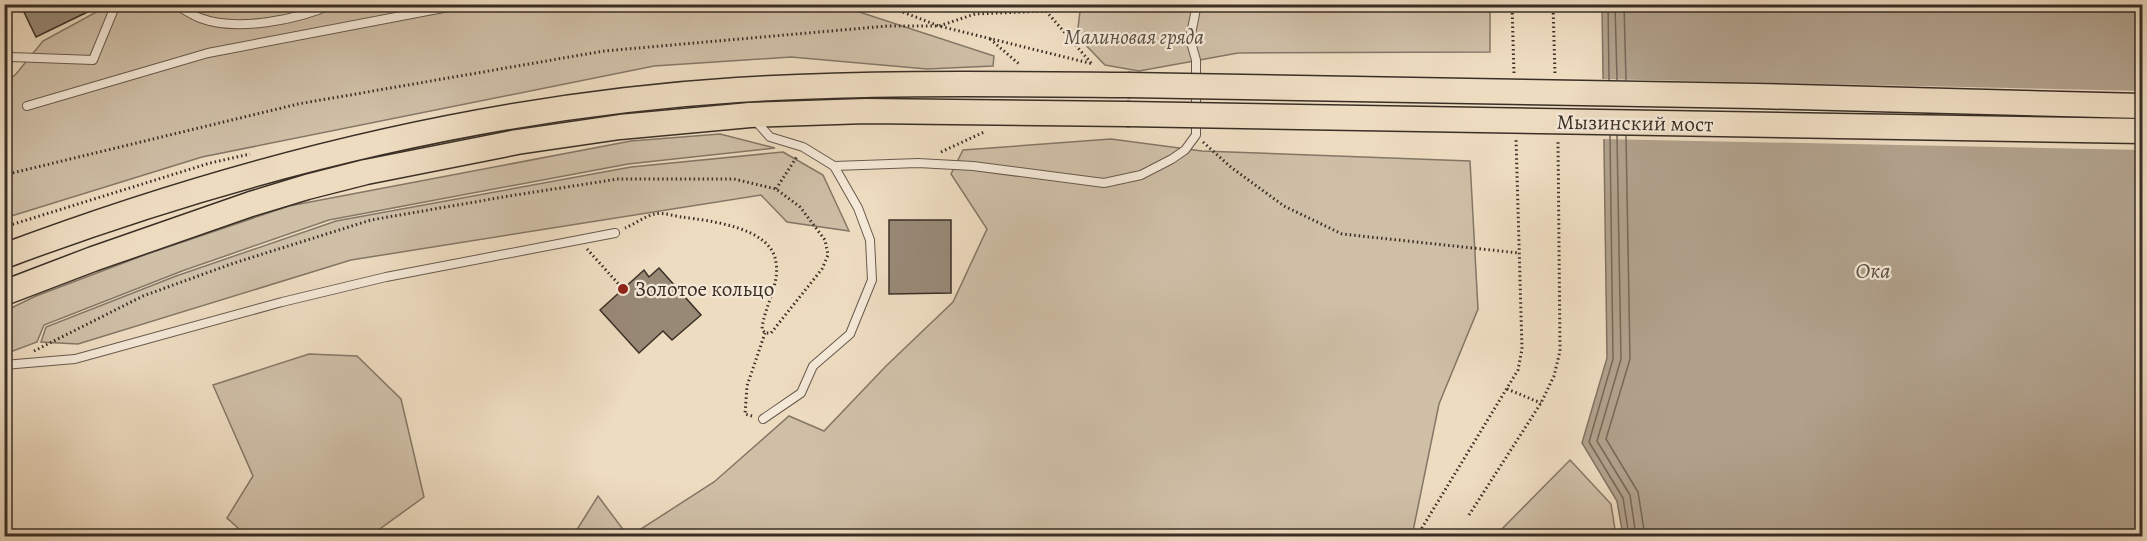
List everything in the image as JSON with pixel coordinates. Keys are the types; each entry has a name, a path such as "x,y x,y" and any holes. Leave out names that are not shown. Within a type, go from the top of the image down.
{"main road":[{"name":"Мызинский мост","path":"4,256 83,227 246,176 356,147 511,117 626,100 736,90 881,84 1128,85 2142,105"},
{"name":"Мызинский мост","path":"4,293 93,259 251,204 366,172 517,142 620,127 750,115 866,111 991,112 2142,131"}],"lane":[{"path":"4,49 11,57 93,60 116,4"},
{"path":"176,4 200,18 231,25 278,21 333,4"},
{"path":"27,106 208,53 464,4"},
{"path":"834,166 918,163 973,166 1104,183 1141,175 1185,150 1196,135 1196,60 1190,39 1197,4"},
{"path":"4,66 11,57"},
{"path":"750,115 770,137 803,147 834,166 858,208 870,240 872,280 850,334 813,366 801,393 763,419"},
{"path":"5,365 75,359 282,302 374,280 615,233"}],"path":[{"path":"882,4 939,26 1092,64 1046,11"},
{"path":"4,175 298,104 604,51 887,26 939,26 975,14 1046,11 1057,4"},
{"path":"1512,4 1514,76"},
{"path":"1553,4 1555,76"},
{"path":"989,38 1024,68"},
{"path":"918,163 986,132 991,112"},
{"path":"1196,135 1232,168 1284,206 1342,234 1519,254"},
{"path":"1417,537 1518,370 1522,349 1516,135"},
{"path":"1469,515 1541,403 1554,376 1560,351 1557,135"},
{"path":"776,189 803,147"},
{"path":"5,365 143,296 234,262 371,220 618,179 734,179 776,189 800,207 825,240 828,255 822,269 782,321 771,333 765,333"},
{"path":"615,233 656,213 709,220 747,230 768,244 776,261 775,280 763,319 762,329 765,333 747,386 745,414 763,419"},
{"path":"597,261 623,289"},
{"path":"1507,389 1541,403"}],"green space":[{"path":"111,4 838,5 994,56 993,66 927,69 791,57 654,66 202,157 5,218 4,84 16,74 43,41"},
{"name":"Малиновая гряда","path":"1076,5 1490,5 1490,52 1238,53 1139,71 1105,65 1077,36 1080,11"},
{"path":"720,134 775,148 628,164 329,220 182,271 44,325 37,342 5,354 5,311 36,296 147,254 289,206 631,141"},
{"path":"1111,139 1202,151 1470,161 1478,309 1439,404 1412,536 630,536 714,482 789,416 824,431 886,366 953,302 987,229 951,174 963,150"},
{"path":"783,152 823,175 849,231 787,222 761,195 351,260 78,344 41,342 46,327 176,276 336,221 631,167"},
{"path":"309,354 357,356 401,399 424,497 370,536 231,536 238,528 227,518 253,476 213,385"},
{"path":"1570,460 1611,504 1616,536 1495,536"},
{"path":"598,496 628,536 573,536"}],"water":[{"name":"Ока","path":"1602,5 2142,5 2142,536 1623,536 1617,501 1582,443 1607,358"}],"pier":[{"path":"1600,79 2142,91 2142,150 1601,139"}],"building":[{"path":"34,4 104,4 36,37 23,10"},
{"path":"889,220 951,220 951,293 889,294"},
{"path":"659,268 701,315 672,340 663,331 639,353 600,310 644,270 649,277"}],"place":[{"name":"Золотое кольцо","path":"623,289"}]}
